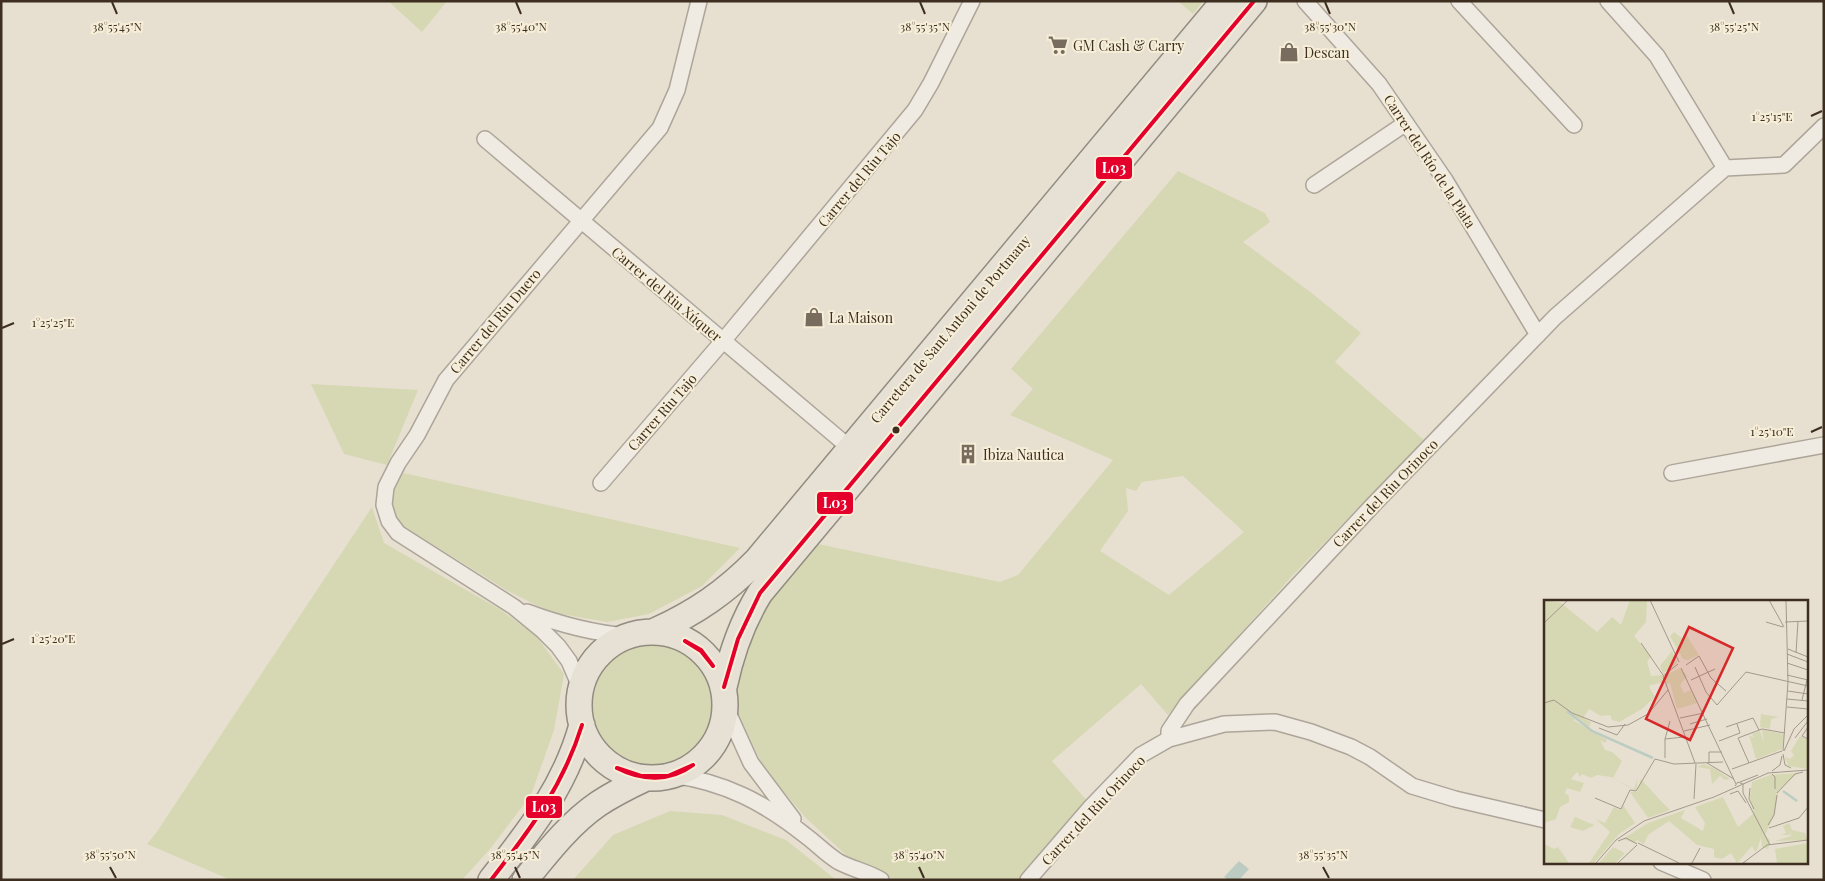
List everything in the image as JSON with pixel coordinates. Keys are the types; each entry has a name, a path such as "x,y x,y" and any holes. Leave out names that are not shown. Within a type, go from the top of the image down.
{"main road":[{"name":"Carretera de Sant Antoni de Portmany","path":"655,631 680,620 716,598 742,575 783,529 1224,1"},
{"name":"Carretera de Sant Antoni de Portmany","path":"725,698 729,661 737,639 760,593 1254,1"},
{"path":"655,631 678,636 698,648 714,665 725,698 720,734 714,745 696,764 672,776 646,778 631,775 618,769 595,751 582,725 579,701 584,677 597,656 606,648 627,636 640,632 655,631"},
{"path":"490,880 530,831 549,803 571,760 582,725"},
{"path":"525,880 578,820 613,794 646,778"}],"street":[{"name":"Carrer del Riu Duero","path":"514,607 398,534 389,521 384,505 386,487 398,463 417,435 446,380 660,128 677,90 699,1"},
{"name":"Carrer del Riu Tajo","path":"723,341 915,110 931,83 972,1"},
{"name":"Carrer del Río de la Plata","path":"1304,1 1379,84 1406,122 1445,180 1538,335"},
{"path":"1459,1 1574,125"},
{"path":"1608,1 1657,56 1725,168 1784,165 1823,128"},
{"path":"1314,185 1406,122"},
{"name":"Carrer del Riu Xúquer","path":"485,139 850,448"},
{"name":"Carrer del Riu Orinoco","path":"1028,880 1091,807 1141,755 1169,739 1169,731 1186,704 1373,504 1555,317 1725,168"},
{"name":"Carrer Riu Tajo","path":"601,483 723,341"},
{"path":"1672,473 1824,445"},
{"path":"514,607 557,624 592,632 627,636"},
{"path":"514,607 558,646 575,672 581,689"},
{"path":"725,698 751,763 807,836"},
{"path":"1169,739 1224,724 1275,722 1311,732 1351,747 1370,757 1412,786 1455,799 1544,820"},
{"path":"672,776 694,778 719,784 741,794 771,810 838,861 881,880"},
{"path":"1666,864 1704,880"}],"green space":[{"path":"388,1 447,1 422,32"},
{"path":"1178,1 1203,1 1193,14"},
{"path":"1178,171 1265,213 1270,222 1243,242 1309,291 1361,333 1335,362 1424,440 1293,575 1168,715 1141,684 1052,761 1089,803 1046,847 1018,880 894,880 876,869 847,856 806,818 764,768 739,715 737,677 761,610 813,543 1000,582 1018,575 1113,460 1010,415 1033,389 1011,369","holes":["1183,476 1244,532 1169,595 1100,551 1128,511 1126,488 1136,491 1142,482"]},
{"path":"311,384 418,390 387,465 344,454"},
{"path":"399,472 740,548 702,586 649,614 607,622 550,612 508,591 400,524 392,514 393,491"},
{"path":"372,507 384,543 501,610 537,637 564,674 554,730 531,795 490,849 462,880 231,880 147,844 156,833"},
{"path":"653,645 665,646 676,650 686,655 695,663 703,672 708,682 712,693 712,717 708,728 703,738 695,747 686,755 676,760 665,764 653,765 641,764 630,760 620,755 611,747 603,738 598,728 594,717 593,705 594,693 598,682 603,672 611,663 620,655 630,650 641,646"},
{"path":"670,811 722,815 786,840 835,879 843,880 573,880 613,835"}],"shaded area":[{"path":"1239,861 1249,869 1239,880 1228,880 1224,877"}],"transit line":[{"name":"L03","path":"724,687 738,639 760,593 1254,1"},
{"name":"L03","path":"685,641 701,650 713,666"},
{"name":"L03","path":"685,641 701,651 713,666"},
{"name":"L03","path":"491,880 544,807 565,768 582,725"},
{"name":"L03","path":"617,768 641,776 668,776 693,765"},
{"name":"L03","path":"617,768 636,775 656,778 684,771 693,765"}],"place":[{"name":"GM Cash & Carry","path":"1058,45"},
{"name":"Descan","path":"1289,52"},
{"name":"La Maison","path":"814,317"},
{"name":"Ibiza Nautica","path":"968,454"}]}
